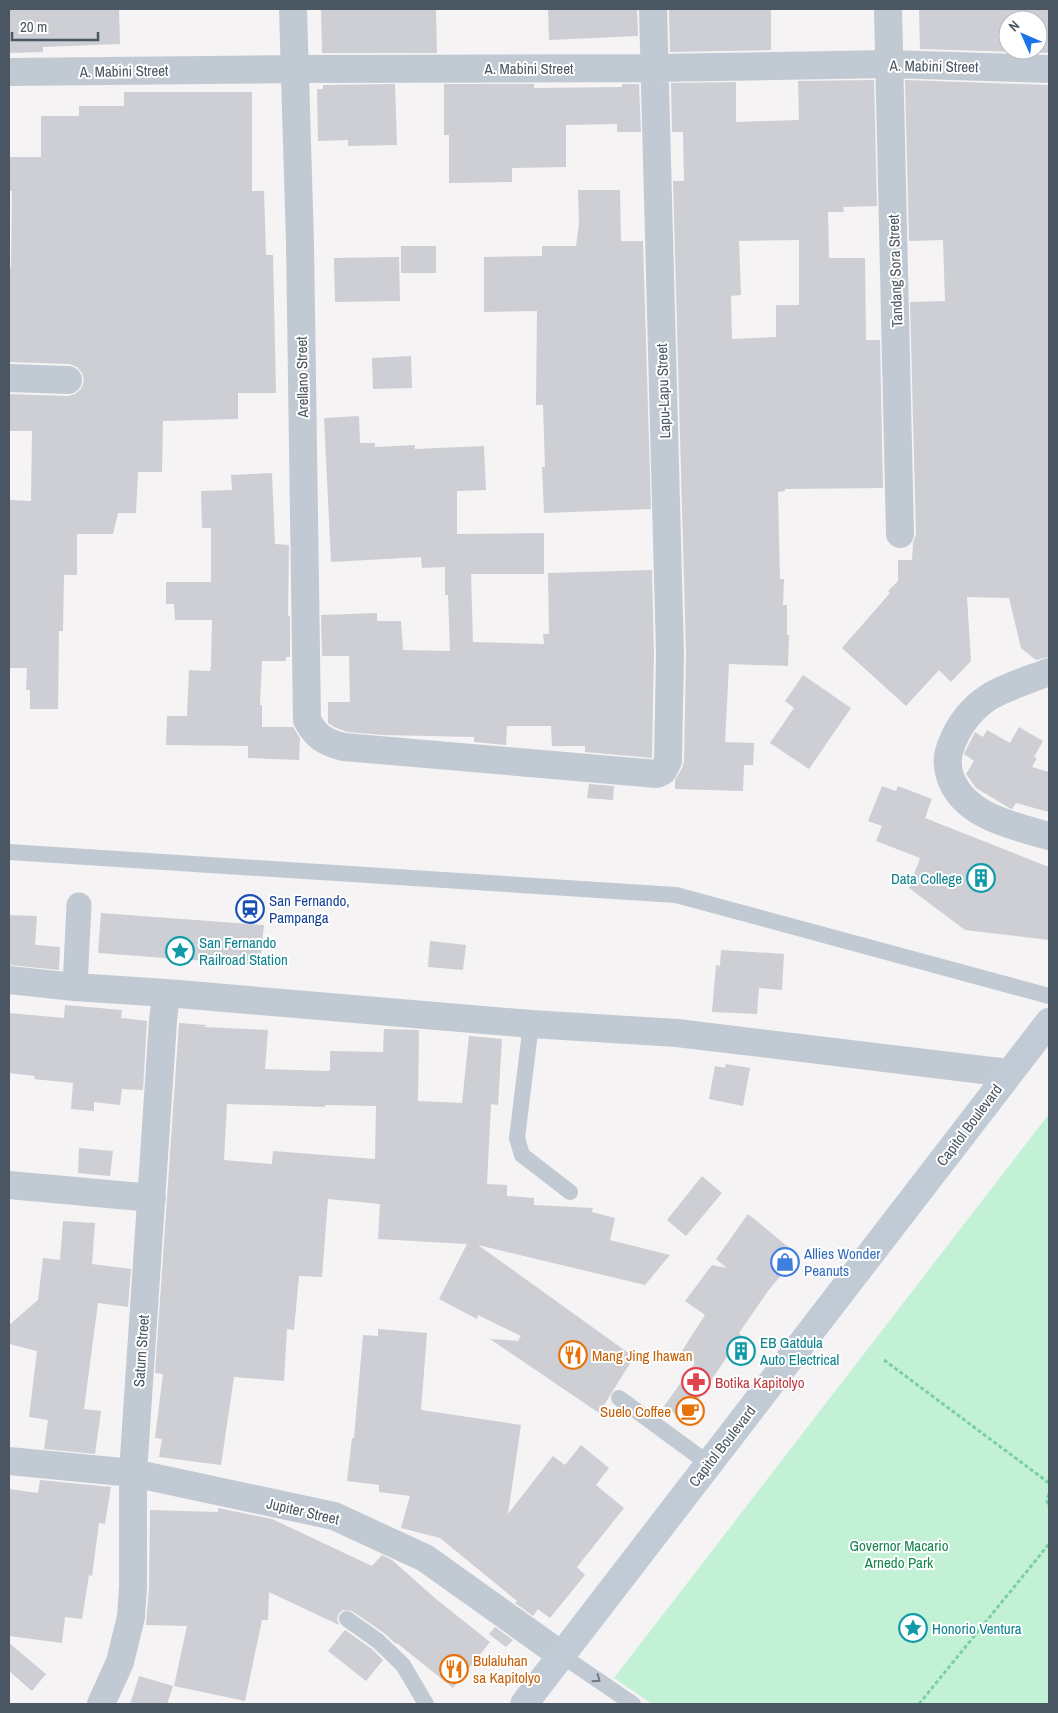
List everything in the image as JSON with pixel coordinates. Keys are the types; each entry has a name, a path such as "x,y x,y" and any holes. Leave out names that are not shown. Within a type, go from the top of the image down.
{"main road":[{"name":"Capitol Boulevard","path":"524,1704 1008,1073 1046,1033"}],"street":[{"name":"Arellano Street","path":"294,9 307,720 322,740"},
{"name":"Lapu-Lapu Street","path":"322,740 344,747 657,774 663,771 668,761 670,654 652,9"},
{"name":"Tandang Sora Street","path":"888,9 900,534"},
{"name":"A. Mabini Street","path":"9,72 654,68 889,64 1049,69"},
{"path":"9,378 68,380"},
{"path":"1049,672 990,696 969,712 956,733 947,753 948,771 954,788 968,803 986,815 1049,836"},
{"path":"75,987 79,905"},
{"path":"9,980 531,1024 677,1033 1008,1073"},
{"name":"Saturn Street","path":"101,1704 120,1662 131,1617 133,1587 133,1474 166,993"},
{"path":"9,1185 152,1198"},
{"name":"Jupiter Street","path":"9,1461 133,1474 334,1516 425,1558 562,1655"}],"lane":[{"path":"9,852 676,895 1049,996"},
{"path":"531,1024 517,1138 522,1155 570,1192"},
{"path":"619,1398 709,1464"},
{"path":"347,1619 378,1641 403,1665 426,1704"},
{"path":"562,1655 633,1704"}],"path":[{"path":"884,1360 1049,1483"},
{"path":"1049,1494 1049,1508"},
{"path":"919,1704 1049,1544"}],"green space":[{"name":"Governor Macario Arnedo Park","path":"1049,1114 1049,1704 652,1704 614,1678"}],"building":[{"path":"9,9 119,9 120,44 43,47 43,52 9,53"},
{"path":"321,9 436,9 437,53 322,53"},
{"path":"548,9 637,9 638,36 549,40"},
{"path":"669,9 771,9 771,50 670,52"},
{"path":"919,9 1049,9 1049,53 1048,10 998,10 998,51 920,49"},
{"path":"874,80 877,206 843,207 844,212 828,212 829,258 865,258 866,340 880,340 883,488 785,489 785,491 778,492 780,579 784,579 783,605 787,605 787,635 789,635 788,666 729,664 725,742 754,743 753,765 744,765 743,791 675,789 675,780 684,761 686,654 673,181 684,181 683,132 672,132 671,83 736,82 736,122 799,120 798,81","holes":["799,240 799,305 776,305 776,337 732,339 731,296 741,295 739,241"]},
{"path":"905,80 1049,85 1049,657 1036,660 1021,648 1009,598 967,597 971,661 951,682 939,670 906,706 842,648 890,593 888,591 898,581 898,560 912,560 913,543 916,534 910,302 945,301 943,240 909,241"},
{"path":"395,84 397,145 348,146 348,140 318,141 317,89 323,89 323,85"},
{"path":"444,84 534,84 534,88 622,87 622,84 639,84 641,132 617,132 617,124 566,125 566,167 512,168 512,182 449,183 449,135 444,135"},
{"path":"124,92 252,92 252,191 264,191 266,255 273,255 276,393 238,393 238,419 163,421 162,472 138,472 136,513 118,513 113,534 77,534 77,575 64,575 63,631 59,631 58,709 30,709 30,690 26,690 27,668 10,668 9,500 31,501 32,431 9,431 9,394 68,396 75,394 81,389 84,380 82,373 77,367 69,364 9,362 9,268 11,268 12,191 9,191 9,157 41,157 41,116 79,116 79,106 124,106"},
{"path":"578,190 620,190 621,241 643,241 651,509 544,513 542,467 545,467 543,405 536,405 537,311 484,312 484,257 542,256 542,246 576,246 579,224"},
{"path":"401,246 436,246 436,273 401,273"},
{"path":"399,257 400,301 335,302 334,258"},
{"path":"411,356 412,388 373,389 372,358"},
{"path":"359,416 360,443 375,443 375,447 415,445 415,449 484,446 486,490 457,491 457,534 544,533 544,574 471,574 473,642 544,644 543,634 549,634 548,573 652,570 654,654 652,758 585,752 585,746 552,746 551,726 507,726 506,745 474,742 474,737 383,735 347,732 328,723 328,702 350,702 349,656 322,656 321,615 377,613 377,621 401,621 403,650 450,651 448,595 445,595 445,567 422,568 421,557 331,562 324,418"},
{"path":"272,473 275,544 289,545 288,616 290,616 290,657 286,657 286,661 262,661 260,705 262,705 262,727 293,727 300,738 299,760 248,758 248,746 166,745 167,716 187,716 189,670 210,671 211,666 212,620 175,620 174,604 166,604 166,582 211,582 211,528 202,528 201,491 232,490 231,475"},
{"path":"803,675 851,708 809,769 770,743 794,708 785,701"},
{"path":"1019,727 1043,741 1034,757 1037,758 1032,767 1049,772 1049,812 1016,803 1011,809 976,788 966,774 974,761 964,754 975,732 983,737 987,730 1010,743"},
{"path":"589,784 614,786 613,800 587,798"},
{"name":"Data College","path":"882,786 896,791 898,786 932,799 925,818 1049,867 1049,940 965,930 909,888 920,858 876,841 882,826 868,821"},
{"path":"101,913 264,925 260,965 98,953"},
{"path":"9,915 37,916 35,945 60,947 59,970 9,965"},
{"path":"430,941 466,945 463,970 428,967"},
{"path":"721,950 784,954 782,990 759,988 757,1014 712,1012 716,965 720,966"},
{"path":"65,1005 122,1010 121,1018 147,1021 143,1090 122,1089 120,1105 94,1102 94,1111 71,1109 73,1083 34,1079 35,1076 9,1073 9,1013 64,1018"},
{"path":"179,1023 207,1025 204,1027 268,1030 265,1069 328,1071 330,1070 330,1051 383,1052 384,1029 419,1030 418,1101 462,1103 469,1036 502,1039 498,1105 491,1104 487,1184 507,1185 507,1196 534,1198 534,1205 593,1208 592,1212 615,1218 610,1240 670,1255 645,1285 478,1245 634,1357 599,1413 490,1339 520,1341 518,1340 521,1336 478,1315 477,1319 439,1299 467,1244 378,1239 380,1204 328,1199 322,1277 299,1276 294,1330 287,1329 284,1381 234,1377 221,1465 159,1457 162,1439 155,1438 163,1374 155,1373","holes":["227,1104 325,1107 325,1105 376,1106 375,1159 273,1151 272,1164 224,1160"]},
{"path":"726,1064 750,1068 743,1106 709,1099 715,1066 725,1068"},
{"path":"79,1148 113,1151 110,1176 78,1173"},
{"path":"702,1176 722,1193 686,1236 667,1220"},
{"path":"748,1214 798,1255 768,1291 739,1333 756,1351 740,1366 729,1354 697,1401 705,1407 692,1426 664,1406 695,1363 680,1354 705,1315 685,1301 712,1265 727,1268 716,1259"},
{"path":"63,1221 95,1223 92,1264 131,1269 128,1307 98,1303 84,1409 101,1411 95,1454 44,1449 48,1420 29,1417 37,1351 9,1344 9,1325 38,1300 43,1258 60,1260"},
{"path":"378,1329 427,1333 421,1410 521,1425 508,1514 553,1456 565,1465 581,1445 609,1468 596,1485 624,1508 577,1567 585,1575 550,1618 538,1609 533,1616 515,1603 517,1601 440,1538 401,1528 410,1496 379,1492 379,1485 347,1481 352,1438 354,1438 363,1335 378,1336"},
{"path":"40,1480 111,1487 105,1524 99,1523 92,1576 89,1575 82,1619 65,1617 62,1643 9,1636 9,1489 38,1493"},
{"path":"218,1508 272,1519 372,1566 382,1555 392,1560 436,1599 490,1642 453,1688 384,1633 352,1611 343,1610 339,1613 337,1619 339,1625 269,1592 268,1620 262,1620 245,1701 174,1686 187,1626 146,1625 149,1587 150,1510 218,1512"},
{"path":"495,1627 513,1640 506,1647 489,1634"},
{"path":"345,1630 372,1649 383,1660 366,1681 328,1651"},
{"path":"9,1643 46,1674 32,1691 9,1671"},
{"path":"139,1676 173,1686 167,1704 130,1704"}],"place":[{"name":"Data College","path":"981,878"},
{"name":"San Fernando, Pampanga","path":"250,909"},
{"name":"San Fernando Railroad Station","path":"180,951"},
{"name":"Allies Wonder Peanuts","path":"785,1262"},
{"name":"EB Gatdula Auto Electrical","path":"741,1351"},
{"name":"Mang Jing Ihawan","path":"573,1355"},
{"name":"Botika Kapitolyo","path":"696,1382"},
{"name":"Suelo Coffee","path":"690,1411"},
{"name":"Honorio Ventura","path":"913,1628"},
{"name":"Bulaluhan sa Kapitolyo","path":"454,1669"}]}
